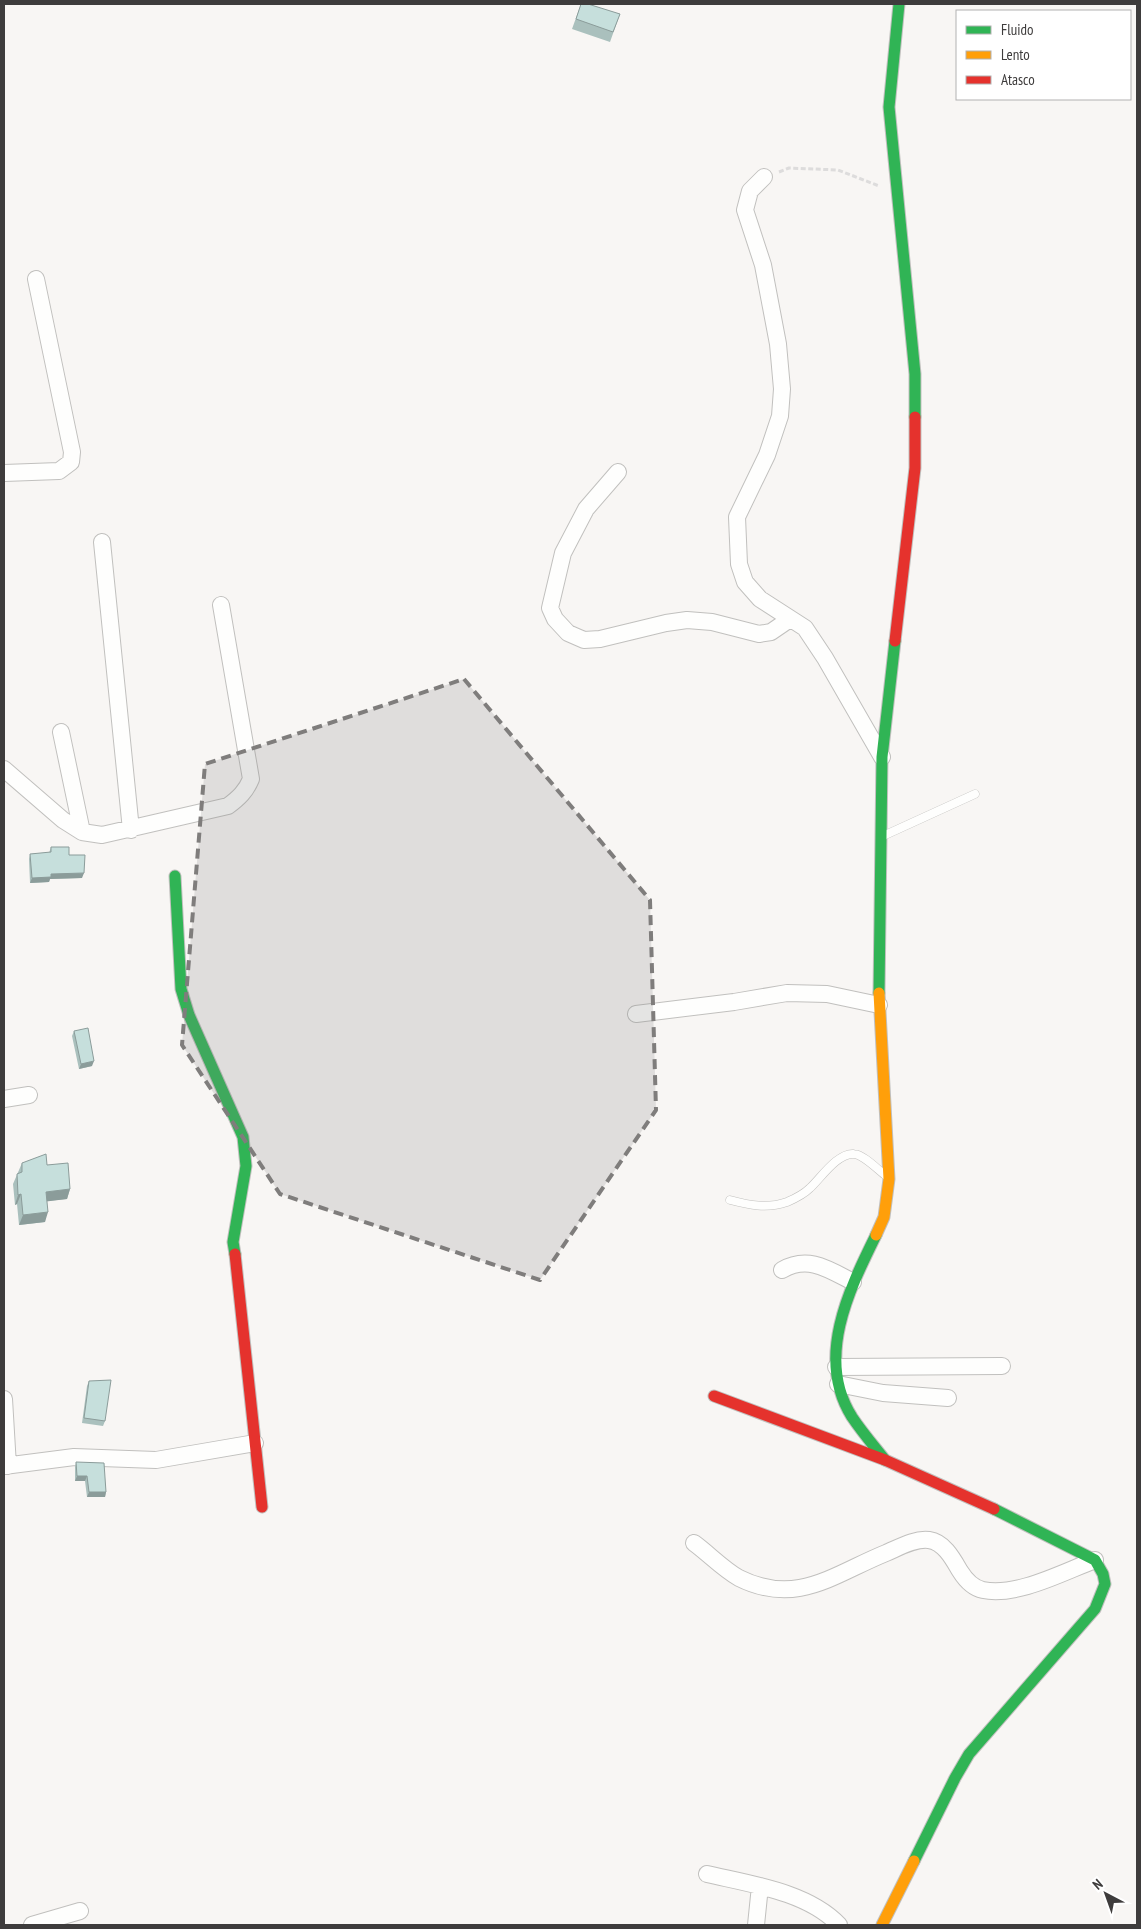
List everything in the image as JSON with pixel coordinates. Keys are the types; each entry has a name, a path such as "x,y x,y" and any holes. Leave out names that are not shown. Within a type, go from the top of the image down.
{"street":[{"path":"885,1460 852,1417 838,1384 836,1367 839,1323 853,1282 884,1217 889,1179 879,1005 882,757 915,468 915,374 889,107 899,4"},
{"path":"764,177 750,191 745,210 763,265 778,344 782,389 780,416 767,456 737,517 739,564 745,582 760,599 805,628 882,757"},
{"path":"4,472 58,471 71,462 72,452 36,278"},
{"path":"618,472 586,509 563,553 550,608 555,619 568,633 584,640 600,639 666,623 687,620 712,622 759,634 771,632 790,619"},
{"path":"102,542 131,830"},
{"path":"4,769 63,820 82,832 102,835 131,830 228,806 240,798 247,789 251,779 221,605"},
{"path":"61,732 82,832"},
{"path":"175,876 181,989 189,1015 243,1137 246,1166 233,1242 262,1507"},
{"path":"636,1014 734,1002 787,993 827,994 879,1005"},
{"path":"4,1098 29,1095"},
{"path":"782,1270 793,1264 813,1264 829,1269 853,1282"},
{"path":"836,1367 1002,1366"},
{"path":"838,1384 883,1394 948,1398"},
{"path":"714,1396 885,1460 977,1500 1095,1560 1104,1574 1106,1585 1096,1609 968,1754 882,1925"},
{"path":"4,1399 6,1466 74,1457 156,1460 255,1443"},
{"path":"694,1543 740,1578 770,1588 787,1590 818,1583 920,1540 930,1540 942,1545 967,1580 982,1590 1005,1591 1026,1587 1095,1560"},
{"path":"707,1874 760,1886 802,1900 827,1913 839,1925"},
{"path":"756,1925 760,1886"},
{"path":"32,1925 80,1911"}],"lane":[{"path":"881,836 975,794"},
{"path":"730,1200 753,1206 786,1202 808,1190 841,1158 851,1154 857,1154 889,1179"}],"path":[{"path":"764,177 789,168 838,170 887,189 898,191"}],"highlighted area":[{"path":"464,679 650,900 656,1110 540,1280 280,1194 182,1045 205,764"}],"building":[{"path":"581,4 588,4 620,14 613,32 576,19"},
{"path":"51,847 69,847 69,855 85,855 84,873 51,874 51,877 32,878 30,854 51,852"},
{"path":"88,1028 94,1061 81,1064 74,1031"},
{"path":"46,1154 47,1165 68,1163 70,1189 46,1192 48,1212 23,1215 21,1194 18,1195 17,1174 22,1172 22,1163"},
{"path":"111,1380 105,1421 84,1418 89,1381"},
{"path":"76,1462 104,1463 106,1492 89,1492 87,1476 77,1476"}],"traffic: fast":[{"path":"899,4 889,107 915,374 915,417"},
{"path":"879,993 882,757 895,641"},
{"path":"175,876 181,989 189,1015 243,1137 246,1166 233,1242 235,1254"},
{"path":"876,1235 847,1301 836,1348 836,1371 841,1394 852,1417 885,1460"},
{"path":"914,1861 969,1754 1095,1609 1105,1584 1103,1574 1095,1560 994,1509"}],"traffic: slow":[{"path":"876,1235 884,1217 889,1179 879,993"},
{"path":"882,1925 914,1861"}],"traffic: jam":[{"path":"895,641 915,468 915,417"},
{"path":"235,1254 262,1507"},
{"path":"714,1396 885,1460 994,1509"}]}
